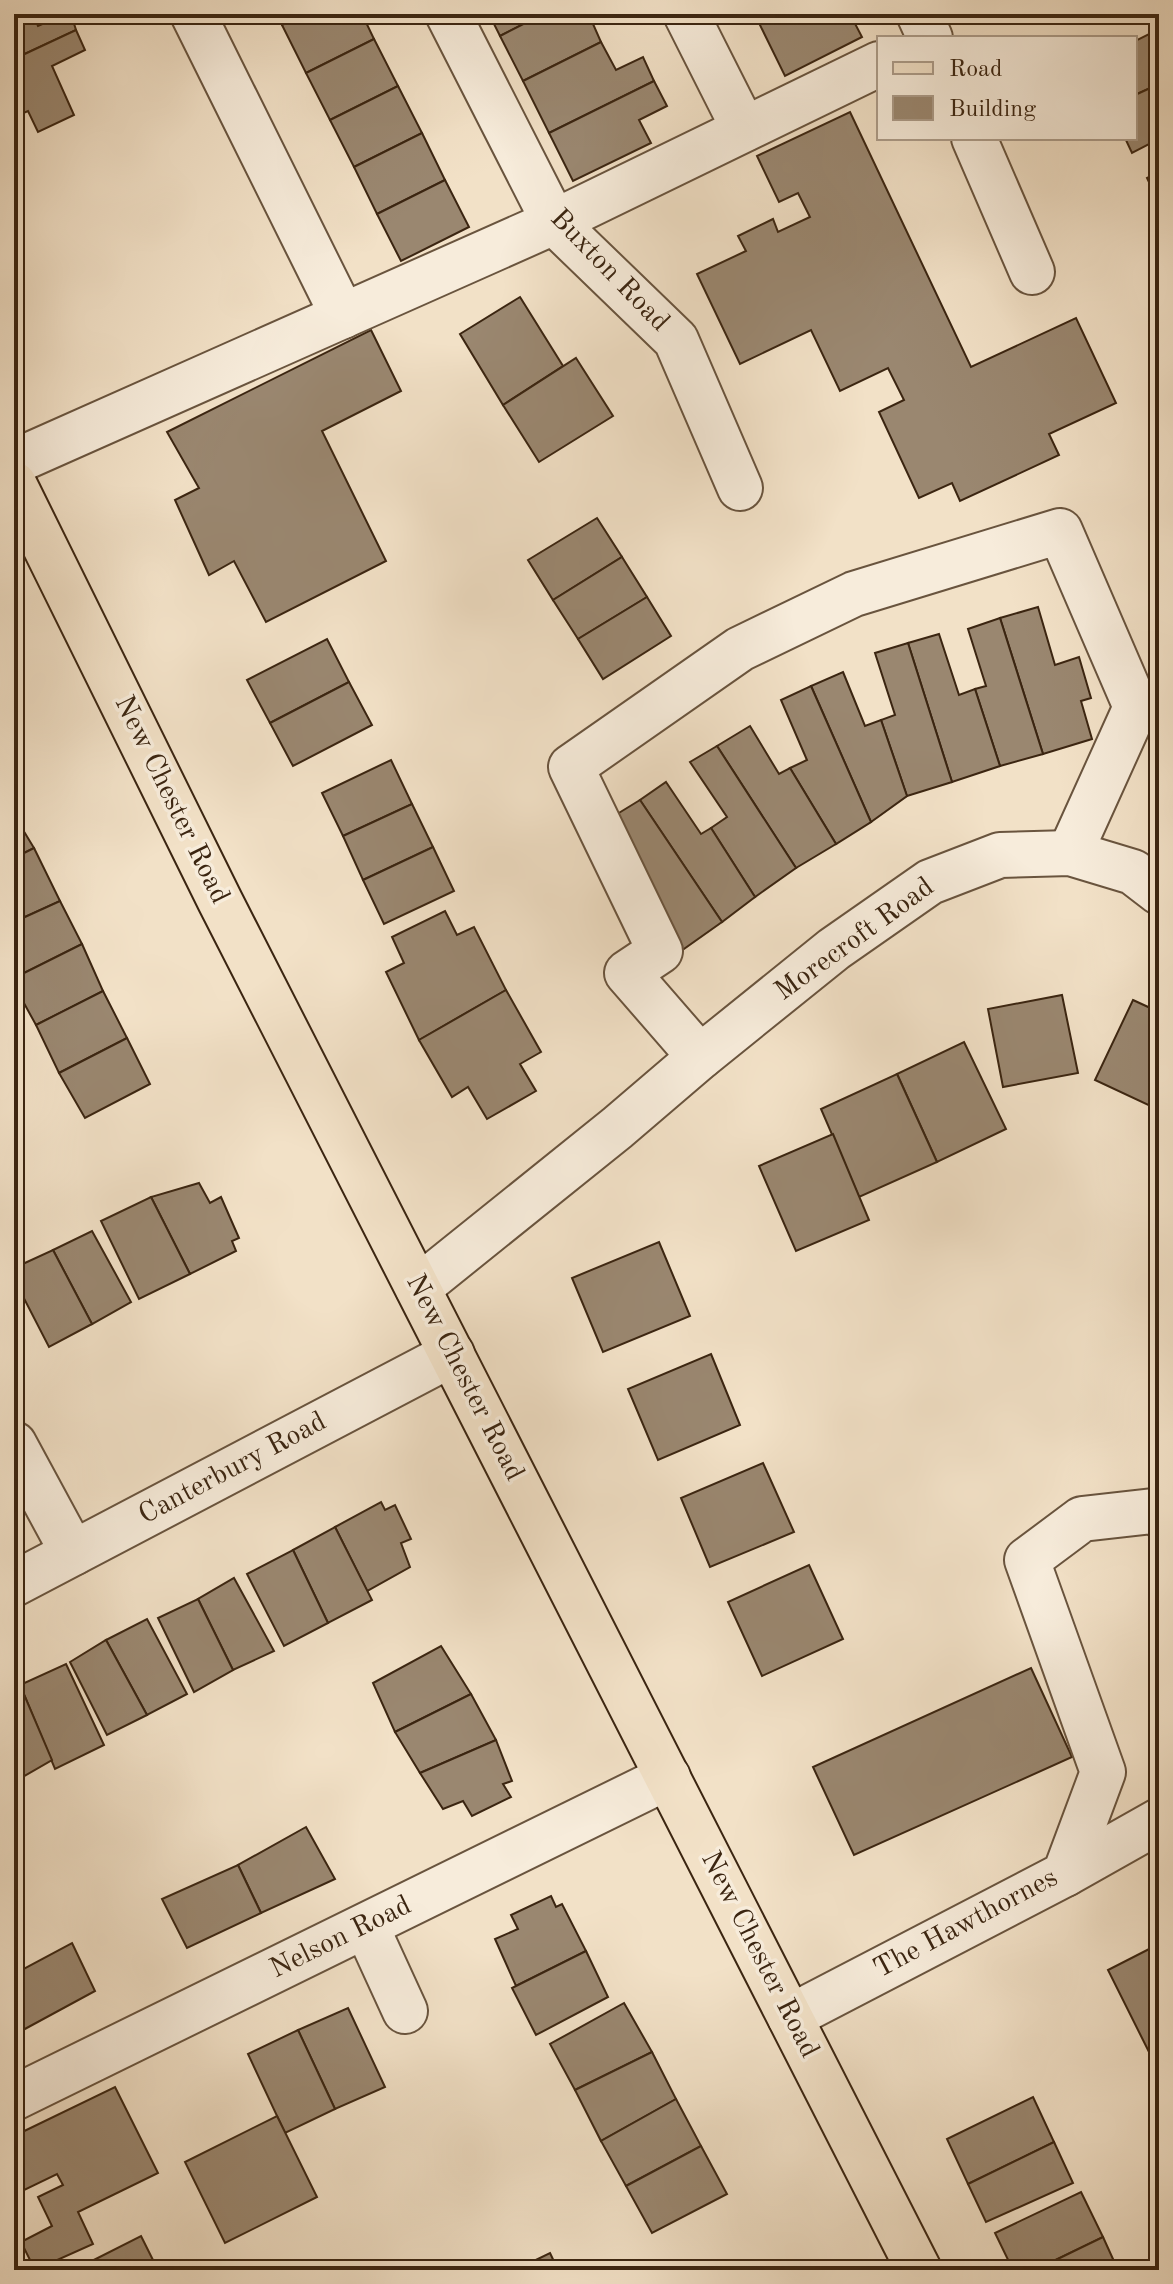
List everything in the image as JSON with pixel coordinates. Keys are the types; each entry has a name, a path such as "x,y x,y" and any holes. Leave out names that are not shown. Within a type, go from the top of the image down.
{"main road":[{"name":"New Chester Road","path":"14,484 220,901 919,2270"}],"street":[{"path":"193,14 343,316"},
{"name":"Buxton Road","path":"448,14 554,222 676,340 740,488"},
{"path":"686,14 744,129"},
{"path":"919,14 929,36"},
{"path":"14,462 554,222 877,65"},
{"path":"975,140 1032,272"},
{"path":"700,1057 627,973 660,951 571,767 740,649 854,594 1060,531 1136,707 1070,853"},
{"name":"Morecroft Road","path":"418,1288 834,949 930,882 1000,855 1070,853 1150,872"},
{"name":"Canterbury Road","path":"14,1584 452,1354"},
{"path":"14,1444 73,1553"},
{"name":"The Hawthornes","path":"790,2017 1065,1874 1103,1772 1027,1560 1082,1519 1156,1513"},
{"name":"Nelson Road","path":"14,2098 668,1777"},
{"path":"1065,1874 1159,1821"},
{"path":"366,1926 405,2011"}],"building":[{"path":"14,14 33,14 38,26 71,14 76,30 14,59"},
{"path":"277,14 305,14 282,25"},
{"path":"305,14 362,14 374,39 306,73 282,25"},
{"path":"489,14 543,14 500,36"},
{"path":"543,14 614,14 593,24 601,42 523,81 500,36"},
{"path":"755,14 778,14 759,23"},
{"path":"778,14 850,14 862,37 785,76 759,23"},
{"path":"1097,14 1118,14 1101,22"},
{"path":"1159,29 1159,84 1137,94 1137,40"},
{"path":"76,30 85,50 52,66 74,115 38,132 28,111 14,117 14,59"},
{"path":"374,39 398,86 330,120 306,73"},
{"path":"601,42 616,70 643,57 654,81 549,133 523,81"},
{"path":"654,81 667,106 639,120 651,143 573,181 549,133"},
{"path":"1159,84 1159,139 1132,153 1126,140 1137,140 1137,94"},
{"path":"398,86 422,133 354,167 330,120"},
{"path":"850,112 971,367 1076,318 1116,403 1049,434 1059,455 960,501 952,483 919,498 879,412 904,400 888,368 840,391 811,330 740,364 697,274 746,251 738,236 773,219 778,232 810,217 798,193 779,202 757,156"},
{"path":"422,133 445,180 377,214 354,167"},
{"path":"1159,172 1159,203 1147,178"},
{"path":"445,180 469,227 401,261 377,214"},
{"path":"520,297 563,366 503,405 460,334"},
{"path":"371,330 401,391 322,431 386,561 266,622 234,561 209,575 175,500 199,488 167,432"},
{"path":"576,358 613,416 539,462 503,405"},
{"path":"597,518 622,557 553,600 528,560"},
{"path":"622,557 647,597 578,639 553,600"},
{"path":"647,597 671,636 603,679 578,639"},
{"path":"1038,607 1055,665 1079,657 1091,698 1081,701 1092,739 1043,754 1000,618"},
{"path":"1000,618 1043,754 1000,766 975,689 986,686 968,629"},
{"path":"939,634 959,695 975,689 1000,766 952,782 908,643"},
{"path":"327,639 349,682 270,723 247,680"},
{"path":"908,643 952,782 907,796 881,720 895,715 875,653"},
{"path":"843,672 865,726 881,720 907,796 871,822 811,686"},
{"path":"349,682 372,725 293,766 270,723"},
{"path":"811,686 871,822 836,844 790,768 807,760 781,700"},
{"path":"750,726 779,774 790,768 836,844 796,868 717,746"},
{"path":"717,746 796,868 755,897 711,828 727,817 690,762"},
{"path":"391,760 412,804 343,836 322,793"},
{"path":"666,782 701,834 711,828 755,897 722,922 640,800"},
{"path":"640,800 722,922 681,951 609,819"},
{"path":"412,804 433,847 363,880 343,836"},
{"path":"14,815 34,848 14,858"},
{"path":"433,847 454,891 384,924 363,880"},
{"path":"34,848 60,901 14,922 14,858"},
{"path":"60,901 82,944 14,978 14,922"},
{"path":"445,911 457,935 474,927 506,990 419,1040 386,972 404,963 392,937"},
{"path":"82,944 103,991 36,1025 14,985 14,978"},
{"path":"506,990 541,1052 520,1064 536,1091 487,1119 468,1087 452,1097 419,1040"},
{"path":"103,991 127,1038 59,1073 36,1025"},
{"path":"1062,995 1078,1073 1003,1087 988,1009"},
{"path":"1133,1000 1159,1012 1159,1110 1095,1080"},
{"path":"127,1038 150,1084 85,1118 59,1073"},
{"path":"964,1042 1006,1129 937,1162 897,1074"},
{"path":"897,1074 937,1162 859,1197 821,1109"},
{"path":"833,1134 869,1220 796,1251 759,1166"},
{"path":"199,1183 210,1203 221,1197 239,1238 232,1241 236,1251 190,1274 151,1197"},
{"path":"151,1197 190,1274 139,1299 101,1221"},
{"path":"92,1231 131,1302 92,1324 53,1250"},
{"path":"659,1242 690,1316 603,1352 572,1278"},
{"path":"53,1250 92,1324 49,1347 14,1279 14,1268"},
{"path":"711,1354 740,1425 658,1460 628,1389"},
{"path":"763,1463 794,1532 710,1567 681,1498"},
{"path":"381,1502 385,1510 395,1505 411,1539 401,1543 410,1567 367,1591 335,1527"},
{"path":"335,1527 372,1600 328,1623 293,1550"},
{"path":"293,1550 328,1623 284,1646 247,1574"},
{"path":"809,1565 843,1639 762,1676 728,1602"},
{"path":"234,1578 274,1651 233,1670 198,1599"},
{"path":"198,1599 233,1670 194,1692 158,1618"},
{"path":"147,1619 187,1694 147,1715 106,1640"},
{"path":"106,1640 147,1715 107,1735 70,1662"},
{"path":"441,1646 471,1694 395,1732 373,1683"},
{"path":"66,1664 104,1745 55,1769 20,1685"},
{"path":"1031,1668 1072,1757 854,1855 813,1767"},
{"path":"20,1685 52,1760 14,1782 14,1689"},
{"path":"471,1694 496,1740 420,1773 395,1732"},
{"path":"496,1740 512,1781 503,1784 511,1797 472,1816 463,1801 443,1809 420,1773"},
{"path":"306,1827 335,1879 261,1913 238,1865"},
{"path":"238,1865 261,1913 187,1948 162,1899"},
{"path":"551,1896 556,1907 562,1904 586,1951 516,1986 495,1939 518,1929 511,1915"},
{"path":"72,1943 95,1991 23,2030 14,2011 14,1974"},
{"path":"1159,1944 1159,2060 1154,2062 1108,1970"},
{"path":"586,1951 608,1997 536,2035 512,1988"},
{"path":"624,2003 652,2052 575,2090 550,2044"},
{"path":"348,2008 385,2087 335,2109 298,2030"},
{"path":"14,2011 23,2030 14,2035"},
{"path":"298,2030 335,2109 285,2133 248,2054"},
{"path":"652,2052 676,2099 601,2141 575,2090"},
{"path":"115,2087 158,2173 78,2212 93,2244 35,2270 21,2242 52,2226 38,2197 63,2185 57,2174 16,2194 14,2136"},
{"path":"1033,2097 1054,2142 968,2184 947,2139"},
{"path":"676,2099 701,2146 626,2186 601,2141"},
{"path":"277,2116 317,2197 225,2243 185,2162"},
{"path":"1054,2142 1073,2183 986,2222 968,2184"},
{"path":"701,2146 727,2194 652,2233 626,2186"},
{"path":"1081,2192 1103,2237 1035,2270 1013,2270 995,2233"},
{"path":"141,2236 158,2270 74,2270"},
{"path":"1103,2237 1118,2270 1035,2270"},
{"path":"550,2253 558,2270 515,2270"}]}
